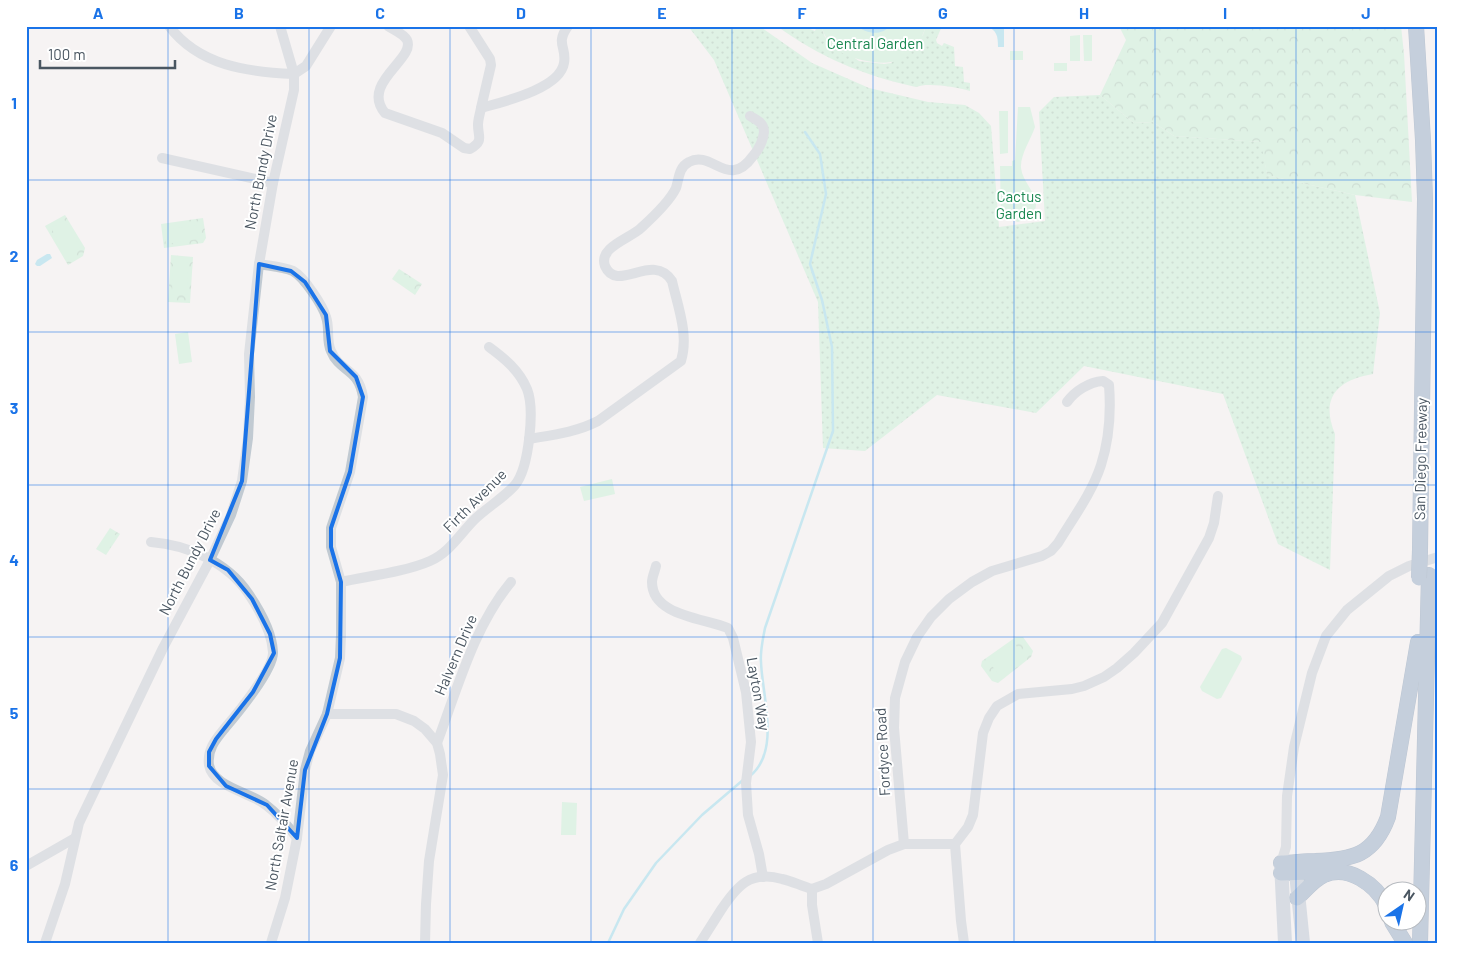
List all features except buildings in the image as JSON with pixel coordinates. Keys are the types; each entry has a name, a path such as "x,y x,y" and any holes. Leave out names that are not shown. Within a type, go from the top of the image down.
{"highway":[{"name":"San Diego Freeway","path":"1412,882 1418,642 1424,577 1429,552 1424,140 1416,26"},
{"path":"1425,26 1432,122 1434,210 1429,552"},
{"path":"1420,943 1424,577"},
{"path":"1288,868 1351,858 1372,846 1384,829 1388,817 1418,642"},
{"path":"1288,868 1326,874 1342,873 1362,880 1376,889"},
{"path":"1297,898 1326,874"},
{"path":"1398,932 1405,943"}],"main road":[{"path":"1288,868 1297,898 1303,943"},
{"path":"1285,943 1288,868"}],"street":[{"path":"168,26 188,46 213,60 239,69 294,74 306,66 331,26"},
{"name":"North Bundy Drive","path":"45,943 65,884 79,823 158,657 210,560 231,515 242,481 248,438 250,397 249,354 259,264 273,184 294,90 294,74 280,26"},
{"path":"388,26 405,36 408,42 408,49 404,57 389,71 383,83 379,98 380,106 385,112 394,117 442,133 464,148 470,149 479,141 478,123 491,65 490,59 469,26"},
{"path":"481,108 534,91 551,82 564,65 561,46 562,35 568,26"},
{"path":"529,439 581,428 598,421 681,361 685,348 683,330 672,281 668,275 661,270 651,269 617,276 610,273 605,266 604,258 608,250 636,233 671,196 684,166 691,161 706,161 725,170 735,171 744,167 753,156 764,134 762,124 750,116"},
{"path":"162,158 273,184"},
{"name":"North Saltair Avenue","path":"259,264 291,271 305,282 326,316 330,351 336,361 356,377 361,385 363,397 350,472 331,528 331,547 341,582 340,658 327,714 310,751 305,770 297,838 285,898 272,943"},
{"name":"Firth Avenue","path":"341,582 432,561 447,551 484,510 514,486 521,475 526,461 529,439 530,407 527,389 517,372 506,360 489,347"},
{"name":"Fordyce Road","path":"904,844 894,728 895,698 905,662 931,617 949,599 972,582 992,571 1042,556 1051,551 1058,543 1091,488 1101,466 1109,416 1109,385 1103,381 1092,384 1074,393 1066,402"},
{"path":"964,943 955,844 968,827 973,815 983,733 989,718 1002,703 1018,694 1072,689 1084,686 1104,677 1134,653 1162,623 1209,538 1214,523 1218,496"},
{"path":"151,542 187,548 228,570 248,593 270,634 274,654 268,668 253,692 216,739 209,752 210,766 215,777 226,786 253,796 267,805 297,838"},
{"path":"1288,868 1286,847 1287,796 1294,747 1312,673 1326,636 1347,610 1389,576 1409,566 1429,552"},
{"name":"Layton Way","path":"656,566 652,582 655,595 661,603 673,612 728,628 733,638 746,692 751,742 746,783 748,815 763,876"},
{"name":"Halvern Drive","path":"437,743 474,645 499,597 511,582"},
{"path":"327,714 396,714 425,729 437,743 443,774 429,861 425,943"},
{"path":"26,866 75,838"},
{"path":"700,943 734,891 744,882 754,878 763,876 781,878 812,889 826,884 888,850 904,844 955,844"},
{"path":"812,889 812,905 818,943"}],"highlighted area":[{"path":"259,264 291,271 305,282 326,315 330,351 356,377 363,397 350,472 331,528 331,547 341,582 340,658 327,714 305,770 297,838 267,805 226,786 209,766 209,752 216,739 253,692 274,653 270,634 252,599 228,570 210,560 242,481"}],"green space":[{"path":"688,26 759,26 812,63 869,88 928,102 965,105 979,113 991,126 999,227 1045,221 1039,112 1054,97 1100,95 1134,123 1153,122 1174,136 1262,142 1267,175 1355,195 1380,313 1373,374 1360,377 1341,386 1331,401 1331,421 1335,434 1330,570 1278,544 1223,394 1084,366 1036,413 937,395 865,451 823,448 818,302 714,60"},
{"path":"777,26 802,26 815,31 817,26 821,26 825,37 859,61 884,64 891,63 923,35 926,26 942,26 936,40 937,43 942,46 944,43 954,47 955,66 963,67 964,82 970,83 970,91 935,85 916,87 861,71 809,47"},
{"name":"Central Garden","path":"821,26 926,26 917,45 905,57 897,61 878,62 852,57 839,51 828,41"},
{"path":"1119,26 1401,26 1412,202 1355,195 1267,175 1261,142 1174,136 1153,122 1134,123 1100,95 1126,40"},
{"path":"1080,35 1080,61 1070,61 1070,36"},
{"path":"1083,35 1092,35 1092,61 1084,61"},
{"path":"1010,51 1023,51 1023,60 1010,60"},
{"path":"1054,63 1067,63 1067,71 1054,71"},
{"name":"Cactus Garden","path":"1018,107 1030,107 1035,127 1024,152 1021,168 1033,193 1036,205 1035,211 1030,217 1018,222 1001,216 1000,166 1012,166 1012,161 1015,160"},
{"path":"999,111 1008,111 1008,153 1000,154"},
{"path":"65,215 85,248 83,256 68,265 45,226"},
{"path":"203,218 206,238 203,243 164,248 161,224"},
{"path":"65,220 80,248 67,255 51,228"},
{"path":"196,225 198,239 166,244 163,230"},
{"path":"171,255 193,257 190,303 168,302"},
{"path":"173,262 188,263 187,295 172,294"},
{"path":"399,269 422,284 415,295 392,279"},
{"path":"401,272 417,283 413,290 397,279"},
{"path":"188,332 192,362 179,364 175,334"},
{"path":"612,479 615,494 584,501 580,487"},
{"path":"110,528 120,534 106,555 96,549"},
{"path":"109,531 117,536 107,552 99,548"},
{"path":"1016,637 1023,637 1033,651 1031,657 998,683 992,681 981,666 982,661"},
{"path":"1014,643 1024,656 999,675 989,662"},
{"path":"1226,648 1241,656 1242,659 1221,698 1217,699 1202,691 1200,687 1222,649"},
{"path":"562,802 577,803 576,835 561,835"}],"water":[{"path":"857,26 890,26 878,33 874,33 865,31"},
{"path":"986,26 1004,26 1004,47 998,47 996,34 993,29"},
{"path":"50,254 52,258 40,266 35,264 37,260"}],"waterway":[{"path":"750,776 759,765 765,752 767,738 768,722 761,658 765,628 833,431 832,347 822,300 810,264 826,194 820,154 805,132"},
{"path":"608,943 624,909 656,863 702,815 743,780"}]}
